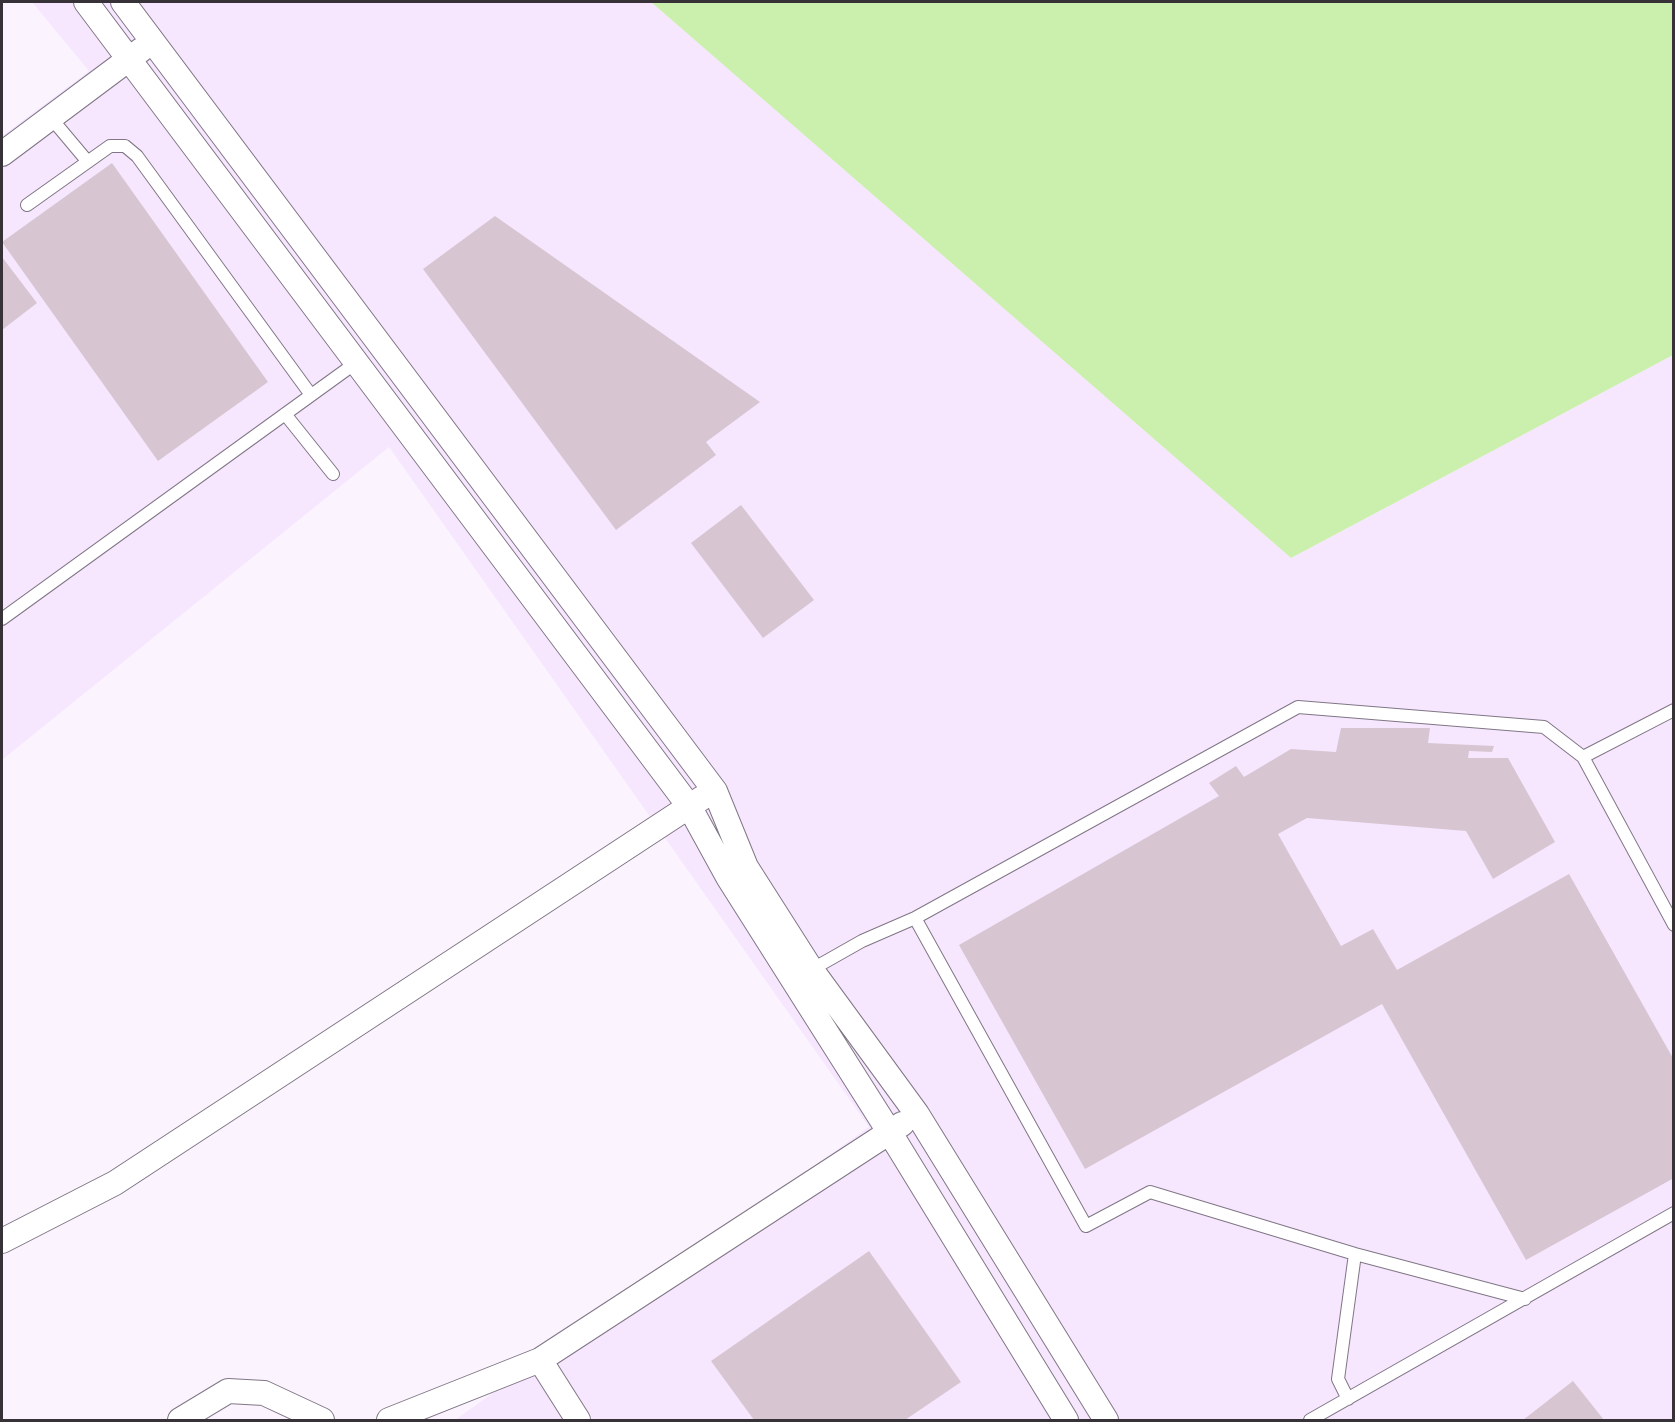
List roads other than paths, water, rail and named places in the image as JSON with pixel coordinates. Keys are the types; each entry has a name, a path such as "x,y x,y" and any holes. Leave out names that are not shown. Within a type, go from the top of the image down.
{"street":[{"path":"86,2 689,806 728,877 803,975 917,1114 1106,1420"},
{"path":"123,2 715,791 746,867 890,1133 1066,1420"},
{"path":"2,154 153,41"},
{"path":"2,1241 115,1183 715,791"},
{"path":"389,1420 540,1360 917,1114"},
{"path":"540,1360 578,1420"},
{"path":"180,1420 228,1391 264,1393 322,1420"}],"lane":[{"path":"51,118 88,162"},
{"path":"27,205 110,146 125,146 137,156 311,395"},
{"path":"2,619 357,362"},
{"path":"285,414 333,474"},
{"path":"803,975 862,941 915,918 1298,707 1544,727 1583,757 1674,925"},
{"path":"1583,757 1674,710"},
{"path":"915,918 1086,1226 1150,1192 1355,1254 1525,1299"},
{"path":"1310,1420 1674,1213"},
{"path":"1348,1399 1338,1379 1355,1254"}]}
